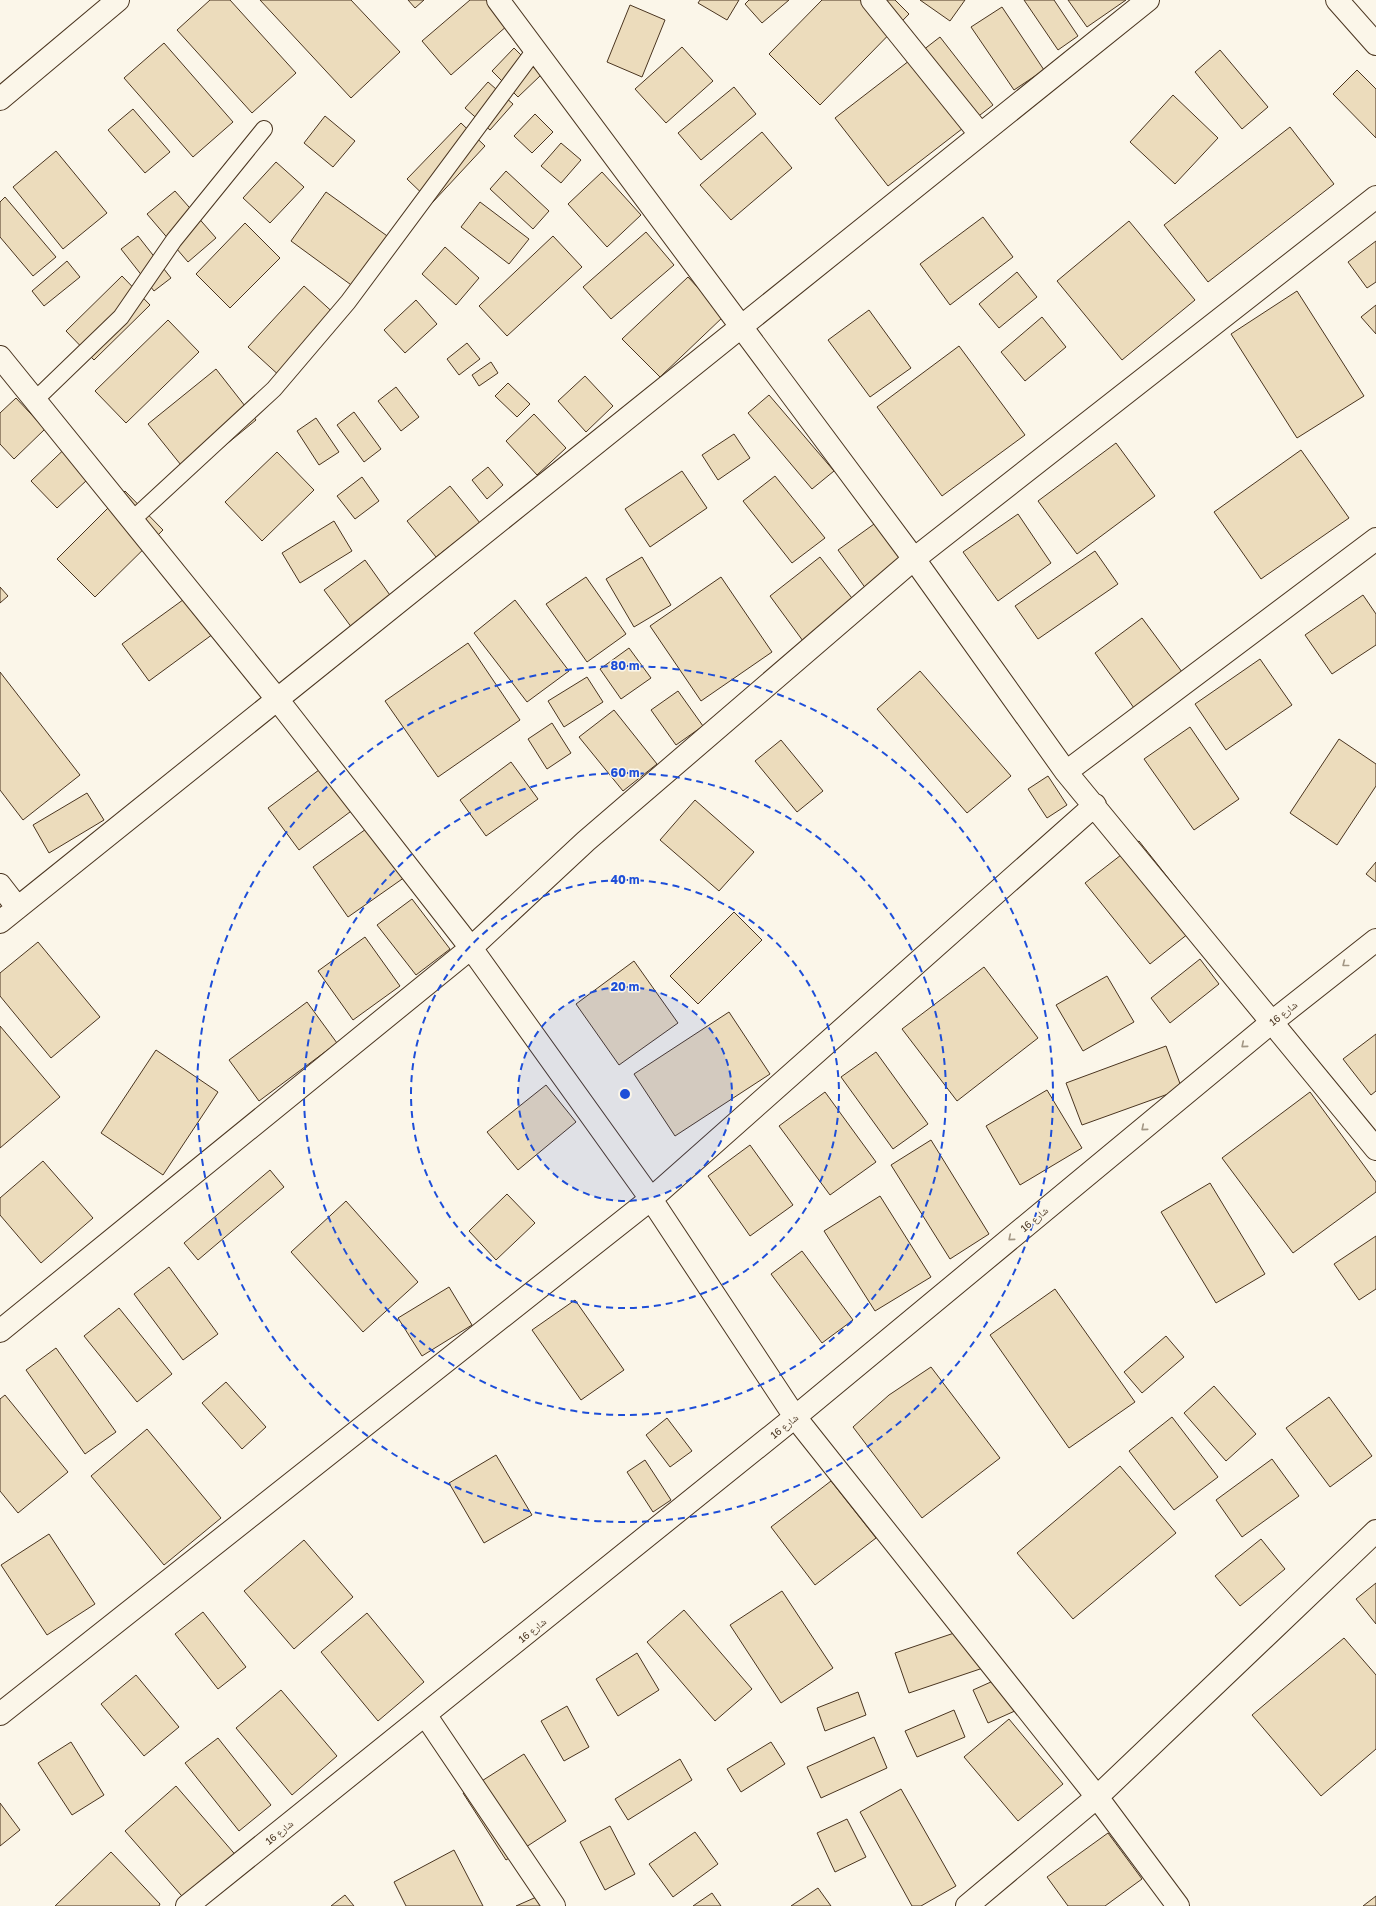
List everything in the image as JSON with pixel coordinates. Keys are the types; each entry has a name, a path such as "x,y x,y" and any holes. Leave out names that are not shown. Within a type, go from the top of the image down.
{"street":[{"path":"0,99 118,0"},
{"path":"498,0 742,325 914,559 1066,772 1095,805 1376,1149"},
{"path":"872,0 980,134"},
{"path":"0,922 1148,0"},
{"path":"1337,0 1376,44"},
{"path":"0,1331 471,948 586,841 914,559 1376,197"},
{"path":"0,357 277,699 471,948 651,1199 795,1417 1098,1797 1178,1906"},
{"path":"1066,772 1376,539"},
{"path":"0,1714 651,1199 1095,805"},
{"path":"0,885 18,907"},
{"name":"شارع 16","path":"187,1906 426,1716 795,1417 1272,1022 1376,940"},
{"path":"967,1906 1098,1797 1376,1531"},
{"path":"426,1716 554,1906"}],"lane":[{"path":"132,520 274,389 348,302 535,50"},
{"path":"35,400 121,317 174,240 264,129"}],"building":[{"path":"210,0 230,0 296,73 252,113 177,30"},
{"path":"260,0 351,0 400,52 351,98"},
{"path":"408,0 424,0 415,8"},
{"path":"470,0 487,0 508,25 451,75 422,41"},
{"path":"700,0 739,0 727,20 698,3"},
{"path":"749,0 789,0 762,23 745,4"},
{"path":"822,0 895,0 909,14 820,105 769,54"},
{"path":"920,0 965,0 950,21"},
{"path":"1024,0 1054,0 1078,36 1058,50"},
{"path":"1068,0 1126,0 1087,27"},
{"path":"630,5 665,20 642,77 607,62"},
{"path":"1002,7 1044,70 1014,90 971,27"},
{"path":"940,37 993,105 888,186 835,118"},
{"path":"164,43 233,122 193,157 124,78"},
{"path":"682,47 713,81 666,123 635,89"},
{"path":"514,48 541,75 518,97 492,71"},
{"path":"1220,50 1268,107 1242,129 1195,72"},
{"path":"1357,70 1376,89 1376,138 1333,94"},
{"path":"488,82 513,104 490,130 465,108"},
{"path":"734,87 756,114 701,160 678,133"},
{"path":"1173,95 1218,138 1175,184 1130,142"},
{"path":"133,109 170,152 145,173 108,130"},
{"path":"535,114 553,132 532,153 514,136"},
{"path":"325,116 355,141 333,167 304,143"},
{"path":"461,123 485,146 432,203 407,179"},
{"path":"1290,127 1334,184 1208,282 1164,225"},
{"path":"762,132 792,168 731,220 700,185"},
{"path":"561,143 581,160 561,183 541,166"},
{"path":"56,151 107,213 63,249 13,187"},
{"path":"276,162 304,187 270,223 243,198"},
{"path":"506,171 549,211 533,229 490,189"},
{"path":"602,172 641,215 607,247 568,204"},
{"path":"175,191 216,238 188,262 147,214"},
{"path":"326,192 390,238 354,287 291,241"},
{"path":"5,197 56,257 33,276 0,237 0,202"},
{"path":"480,202 529,239 509,264 461,227"},
{"path":"983,217 1013,257 950,305 920,264"},
{"path":"1129,221 1195,300 1122,360 1057,281"},
{"path":"245,223 280,258 230,308 196,274"},
{"path":"646,232 674,265 611,319 583,287"},
{"path":"138,236 171,278 154,291 121,249"},
{"path":"553,236 582,267 507,336 479,306"},
{"path":"1376,241 1376,282 1367,288 1348,262"},
{"path":"445,247 479,278 456,305 422,274"},
{"path":"67,261 80,277 44,306 32,291"},
{"path":"1017,272 1037,297 999,328 979,304"},
{"path":"122,276 150,305 94,360 66,331"},
{"path":"688,277 724,316 660,377 622,339"},
{"path":"304,286 338,317 282,378 248,347"},
{"path":"1297,291 1364,396 1297,438 1231,334"},
{"path":"416,300 437,324 405,353 384,330"},
{"path":"1376,305 1376,334 1361,317"},
{"path":"869,310 911,368 870,397 828,340"},
{"path":"1042,317 1066,347 1025,381 1001,352"},
{"path":"168,320 199,352 126,423 95,391"},
{"path":"467,343 480,359 459,375 447,359"},
{"path":"959,346 1025,435 942,496 877,407"},
{"path":"491,362 498,373 479,386 472,375"},
{"path":"216,369 256,420 189,475 148,424"},
{"path":"585,376 613,406 586,432 558,401"},
{"path":"508,383 530,404 517,417 495,396"},
{"path":"396,387 419,417 401,431 378,401"},
{"path":"769,395 834,471 812,489 748,413"},
{"path":"16,398 45,429 14,459 0,444 0,413"},
{"path":"354,412 381,449 364,462 337,425"},
{"path":"534,414 566,448 537,475 506,441"},
{"path":"316,418 339,452 319,465 297,431"},
{"path":"734,434 750,458 718,480 702,455"},
{"path":"76,438 102,466 57,508 31,481"},
{"path":"1116,443 1155,496 1077,554 1038,501"},
{"path":"1301,450 1349,518 1261,579 1214,512"},
{"path":"277,452 314,490 262,541 225,502"},
{"path":"488,467 503,485 487,499 472,480"},
{"path":"682,471 707,508 650,547 625,509"},
{"path":"775,476 825,538 792,563 743,501"},
{"path":"362,477 379,501 355,519 337,496"},
{"path":"450,486 480,523 436,557 407,521"},
{"path":"125,491 163,530 95,597 57,559"},
{"path":"888,514 924,563 874,600 838,550"},
{"path":"1018,514 1051,563 998,601 963,552"},
{"path":"334,521 352,551 300,583 282,553"},
{"path":"1095,551 1118,584 1038,639 1015,606"},
{"path":"642,557 671,605 634,627 606,579"},
{"path":"820,557 855,602 803,641 770,596"},
{"path":"365,560 392,598 352,628 324,590"},
{"path":"586,577 626,634 587,662 546,604"},
{"path":"721,577 772,652 701,701 650,626"},
{"path":"0,587 8,596 0,603"},
{"path":"1363,595 1376,614 1376,645 1332,674 1305,635"},
{"path":"187,597 213,634 149,681 122,644"},
{"path":"515,600 569,671 527,702 474,633"},
{"path":"1142,618 1182,672 1134,708 1095,653"},
{"path":"468,643 520,720 438,777 385,701"},
{"path":"629,648 651,678 621,699 600,669"},
{"path":"1260,659 1292,705 1226,750 1195,704"},
{"path":"920,671 1011,776 967,813 877,709"},
{"path":"0,672 80,775 23,820 0,790"},
{"path":"587,677 603,702 564,727 548,701"},
{"path":"678,691 703,726 676,745 651,710"},
{"path":"614,710 657,764 623,791 579,737"},
{"path":"552,723 571,753 547,769 528,739"},
{"path":"1190,727 1239,799 1194,830 1144,759"},
{"path":"1339,739 1376,764 1376,786 1337,845 1290,813"},
{"path":"781,740 823,791 797,812 755,761"},
{"path":"331,761 362,803 299,850 268,808"},
{"path":"511,762 538,799 486,836 460,800"},
{"path":"1048,776 1067,805 1047,818 1028,789"},
{"path":"87,793 104,820 49,853 33,825"},
{"path":"695,800 754,852 719,891 660,840"},
{"path":"380,819 415,870 348,917 313,867"},
{"path":"1139,841 1203,922 1150,964 1085,883"},
{"path":"1376,862 1376,882 1366,874"},
{"path":"412,899 450,949 416,975 377,925"},
{"path":"734,912 762,940 698,1004 670,976"},
{"path":"365,937 400,986 353,1020 318,971"},
{"path":"38,942 100,1017 51,1058 0,996 0,973"},
{"path":"1200,959 1219,984 1170,1023 1151,998"},
{"path":"634,961 678,1023 619,1065 576,1004"},
{"path":"984,967 1038,1038 957,1101 902,1029"},
{"path":"1107,976 1134,1022 1083,1051 1056,1005"},
{"path":"307,1002 337,1043 259,1101 229,1060"},
{"path":"729,1012 770,1074 675,1136 634,1074"},
{"path":"0,1026 60,1097 0,1148"},
{"path":"1376,1034 1376,1091 1371,1095 1343,1059"},
{"path":"1166,1046 1182,1089 1082,1125 1066,1083"},
{"path":"156,1050 218,1092 163,1175 101,1133"},
{"path":"876,1052 928,1124 893,1149 841,1077"},
{"path":"546,1085 576,1122 518,1170 487,1132"},
{"path":"1047,1090 1082,1148 1020,1185 986,1126"},
{"path":"825,1092 876,1162 830,1195 779,1126"},
{"path":"1310,1092 1376,1182 1376,1192 1293,1253 1222,1158"},
{"path":"931,1140 989,1234 950,1259 891,1165"},
{"path":"750,1145 793,1205 750,1236 708,1176"},
{"path":"43,1161 93,1218 41,1263 0,1215 0,1198"},
{"path":"270,1170 284,1187 198,1260 184,1243"},
{"path":"1210,1183 1265,1274 1216,1303 1161,1212"},
{"path":"507,1194 535,1223 496,1260 469,1231"},
{"path":"880,1196 931,1277 875,1311 824,1231"},
{"path":"346,1201 418,1282 363,1332 291,1252"},
{"path":"1376,1236 1376,1289 1359,1300 1334,1264"},
{"path":"802,1251 853,1320 822,1343 771,1274"},
{"path":"169,1267 218,1334 183,1360 134,1294"},
{"path":"449,1287 472,1325 422,1356 398,1318"},
{"path":"1055,1289 1135,1402 1069,1448 990,1335"},
{"path":"575,1300 624,1370 581,1400 532,1330"},
{"path":"119,1308 172,1374 137,1402 84,1336"},
{"path":"1166,1336 1184,1357 1142,1393 1124,1372"},
{"path":"56,1348 116,1432 85,1454 26,1370"},
{"path":"931,1367 1000,1458 922,1518 853,1427 889,1395"},
{"path":"226,1382 266,1427 242,1449 202,1403"},
{"path":"1214,1386 1256,1434 1226,1461 1184,1413"},
{"path":"5,1395 68,1472 18,1513 0,1491 0,1399"},
{"path":"1329,1397 1372,1456 1330,1487 1286,1428"},
{"path":"1172,1417 1218,1477 1174,1510 1129,1451"},
{"path":"667,1418 692,1451 670,1467 646,1435"},
{"path":"147,1429 221,1518 164,1565 91,1476"},
{"path":"496,1455 532,1515 484,1543 449,1483"},
{"path":"1272,1459 1299,1496 1242,1537 1216,1500"},
{"path":"645,1460 671,1500 653,1512 627,1472"},
{"path":"1120,1466 1176,1533 1073,1619 1017,1553"},
{"path":"831,1481 876,1538 815,1585 771,1527"},
{"path":"49,1534 95,1604 47,1635 1,1565"},
{"path":"1261,1539 1285,1569 1240,1606 1215,1576"},
{"path":"304,1540 353,1597 294,1649 244,1591"},
{"path":"1376,1583 1376,1624 1356,1599"},
{"path":"782,1591 833,1668 781,1703 730,1625"},
{"path":"684,1610 752,1689 715,1721 647,1642"},
{"path":"203,1612 246,1667 218,1689 175,1634"},
{"path":"367,1613 424,1682 378,1721 321,1652"},
{"path":"969,1628 983,1668 909,1693 895,1653"},
{"path":"1344,1638 1376,1675 1376,1749 1321,1796 1252,1715"},
{"path":"637,1653 659,1690 618,1716 596,1679"},
{"path":"1011,1673 1026,1706 988,1723 973,1690"},
{"path":"136,1675 179,1727 144,1756 101,1704"},
{"path":"281,1690 337,1756 292,1795 236,1728"},
{"path":"858,1692 866,1715 825,1731 817,1708"},
{"path":"567,1706 589,1747 564,1761 541,1721"},
{"path":"954,1710 965,1737 917,1757 905,1731"},
{"path":"1009,1719 1063,1784 1018,1821 964,1757"},
{"path":"874,1737 887,1768 821,1798 807,1767"},
{"path":"218,1738 271,1805 239,1831 185,1763"},
{"path":"71,1742 104,1795 72,1815 38,1763"},
{"path":"771,1742 785,1764 741,1792 727,1769"},
{"path":"524,1754 566,1821 506,1860 463,1793"},
{"path":"680,1759 692,1780 628,1820 615,1799"},
{"path":"176,1786 239,1859 188,1903 125,1831"},
{"path":"901,1789 956,1886 921,1906 912,1906 860,1812"},
{"path":"0,1803 20,1830 0,1846"},
{"path":"847,1819 866,1857 835,1872 817,1833"},
{"path":"610,1826 635,1874 605,1890 580,1842"},
{"path":"695,1832 718,1864 673,1897 649,1864"},
{"path":"1108,1833 1142,1879 1105,1906 1068,1906 1047,1877"},
{"path":"454,1850 483,1906 406,1906 394,1882"},
{"path":"111,1852 160,1904 159,1906 55,1906"},
{"path":"818,1888 831,1906 791,1906"},
{"path":"712,1893 721,1906 693,1906"},
{"path":"345,1895 354,1906 331,1906"},
{"path":"541,1895 546,1906 516,1906"},
{"path":"1376,1896 1376,1906 1363,1906"}]}
